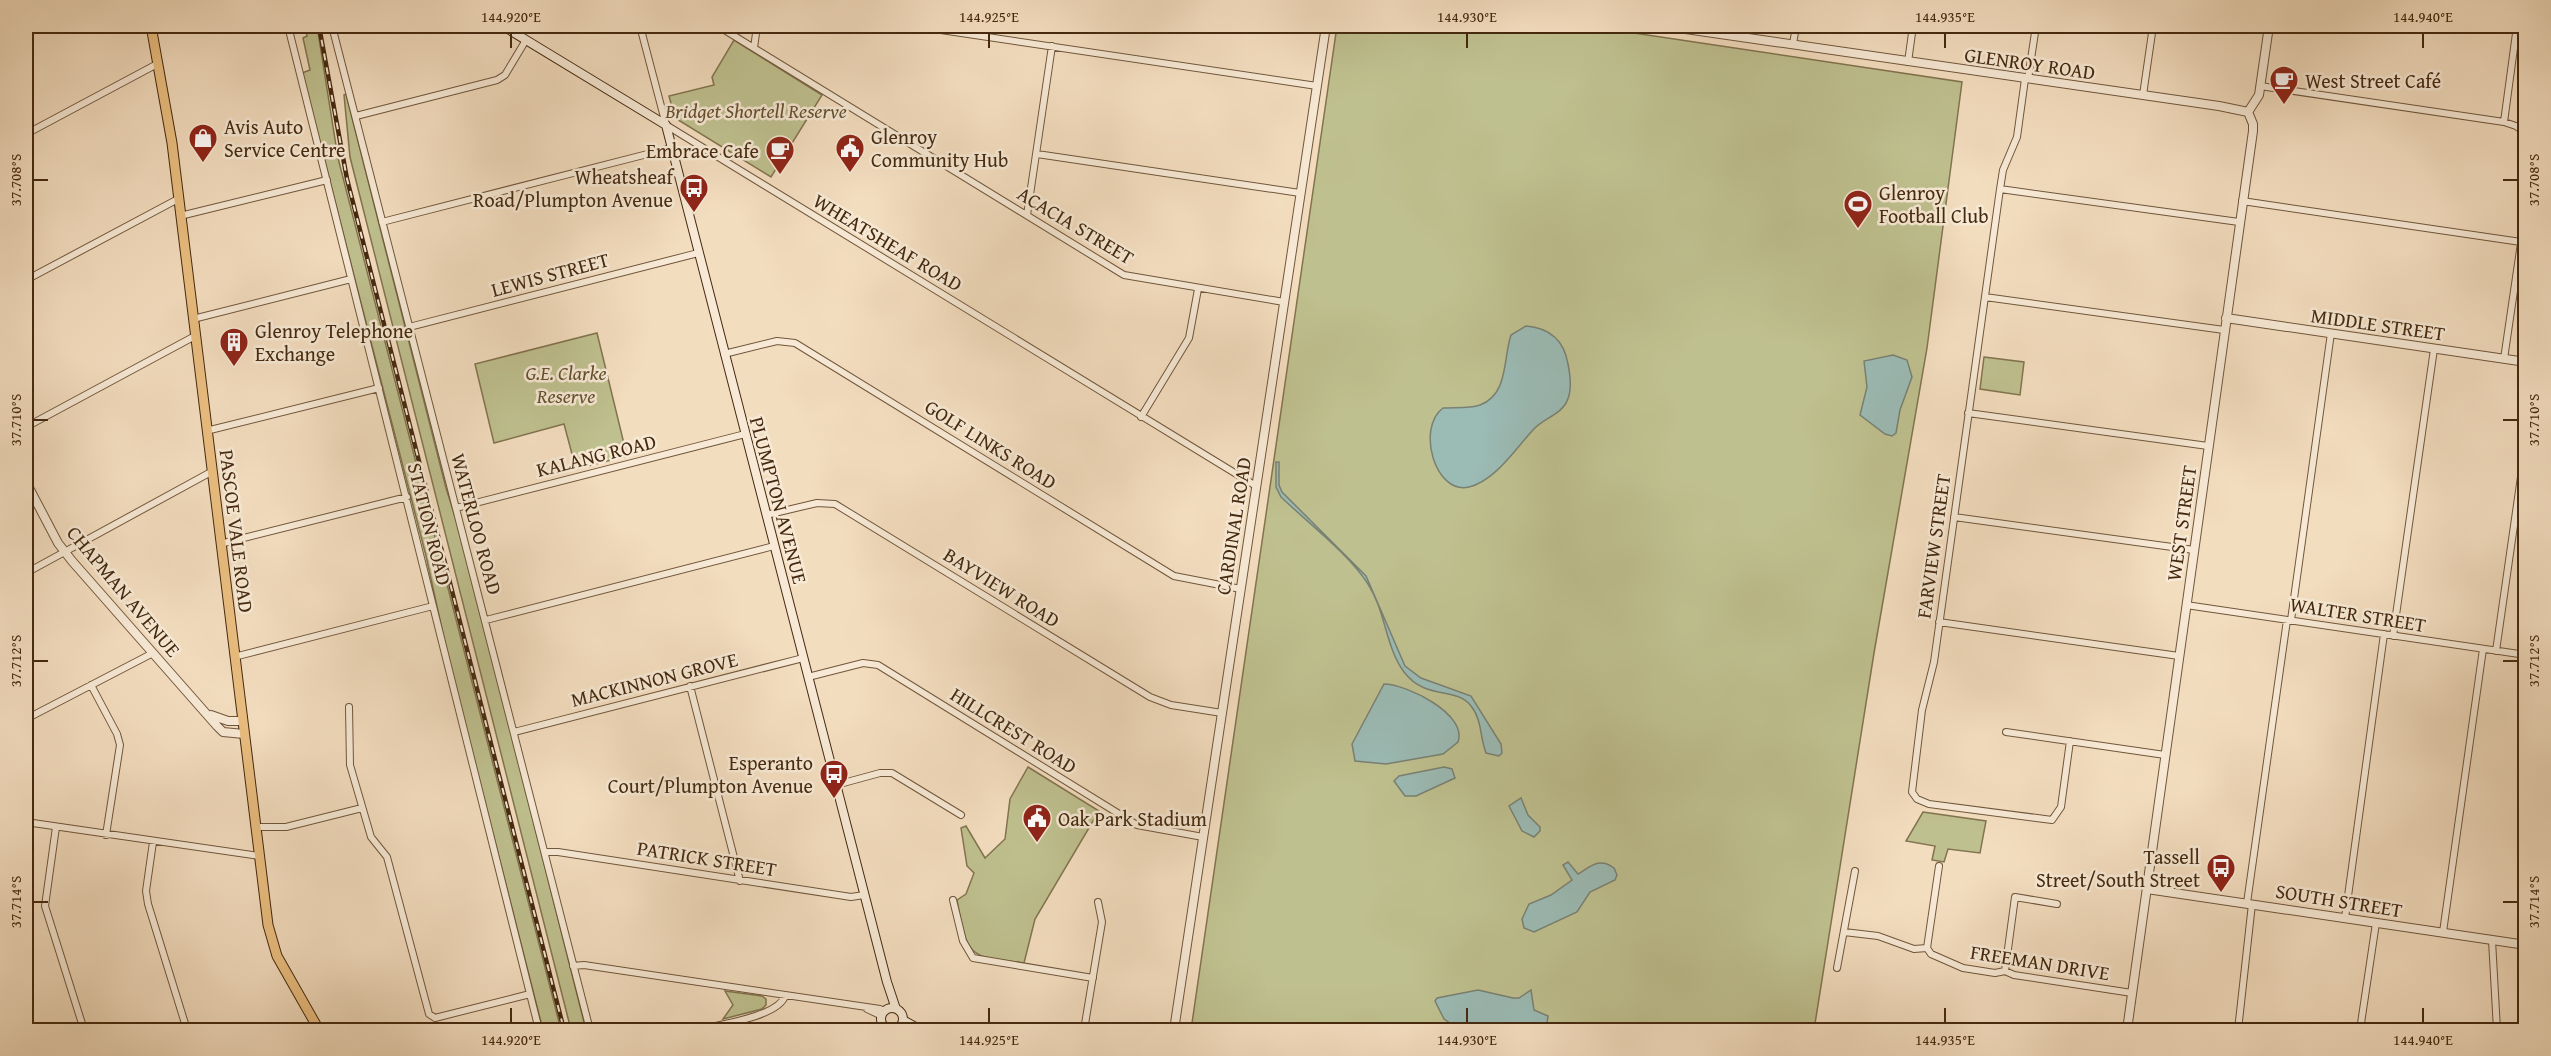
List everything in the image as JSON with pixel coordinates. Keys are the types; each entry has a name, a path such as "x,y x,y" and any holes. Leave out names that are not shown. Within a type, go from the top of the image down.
{"main road":[{"name":"PASCOE VALE ROAD","path":"151,26 166,101 243,734 273,946 319,1030"},
{"name":"WHEATSHEAF ROAD","path":"503,26 666,125"},
{"name":"PLUMPTON AVENUE","path":"666,125 887,982 896,1009 902,1013 903,1020"},
{"name":"PLUMPTON AVENUE","path":"886,1023 887,982"},
{"path":"886,1023 896,1009"},
{"path":"886,1023 903,1020 921,1030"}],"street":[{"name":"STATION ROAD","path":"288,26 539,1030"},
{"name":"WATERLOO ROAD","path":"332,26 590,1030"},
{"path":"356,116 497,80 505,75 523,38 524,26"},
{"name":"PLUMPTON AVENUE","path":"640,26 666,125"},
{"name":"ACACIA STREET","path":"718,26 1124,275 1284,302"},
{"path":"754,48 757,26"},
{"path":"914,26 1317,86"},
{"name":"CARDINAL ROAD","path":"1174,1030 1326,26"},
{"name":"GLENROY ROAD","path":"1665,26 2242,109 2248,112"},
{"path":"1793,44 1796,26"},
{"path":"1908,62 1914,26"},
{"name":"FARVIEW STREET","path":"2036,26 2017,137 2002,175 1939,622 1911,785 1917,799 1929,804 2052,820 2056,818 2061,807 2070,741"},
{"path":"2143,95 2153,26"},
{"path":"2248,112 2257,100 2269,26"},
{"path":"2504,122 2517,26"},
{"path":"1027,216 1052,46"},
{"path":"26,134 159,63"},
{"path":"2260,86 2504,122 2517,126 2526,133"},
{"name":"WEST STREET","path":"2127,1030 2253,127 2248,112"},
{"name":"WHEATSHEAF ROAD","path":"666,125 1256,486"},
{"path":"382,222 671,148"},
{"path":"1036,154 1300,193"},
{"path":"180,216 327,180"},
{"path":"2000,189 2239,222"},
{"path":"26,280 178,199"},
{"path":"2242,201 2521,242"},
{"path":"2504,359 2526,209"},
{"name":"LEWIS STREET","path":"409,327 698,253"},
{"path":"193,319 351,279"},
{"path":"1141,417 1189,338 1198,289"},
{"path":"1984,297 2224,330"},
{"name":"MIDDLE STREET","path":"2226,318 2526,362"},
{"path":"2238,1030 2250,904 2331,333"},
{"path":"26,427 195,336"},
{"name":"GOLF LINKS ROAD","path":"724,354 777,341 795,343 1174,576 1240,589"},
{"path":"2393,636 2434,349"},
{"path":"206,431 379,388"},
{"path":"1968,413 2208,446"},
{"name":"KALANG ROAD","path":"456,508 745,434"},
{"path":"2496,651 2526,442"},
{"path":"26,573 212,472"},
{"name":"CHAPMAN AVENUE","path":"26,482 64,552 223,732 243,734"},
{"path":"220,544 407,497"},
{"name":"BAYVIEW ROAD","path":"766,515 817,503 835,504 1150,697 1171,705 1222,713"},
{"path":"1954,517 2194,550"},
{"path":"486,620 774,546"},
{"name":"WALTER STREET","path":"2186,605 2526,655"},
{"path":"234,657 433,606"},
{"path":"1939,622 2179,656"},
{"path":"2345,918 2384,634"},
{"path":"2443,933 2483,649"},
{"path":"26,719 152,651"},
{"name":"MACKINNON GROVE","path":"514,732 803,658"},
{"name":"HILLCREST ROAD","path":"808,677 863,663 878,665 1137,825 1203,837"},
{"path":"91,684 117,734 120,745 106,835"},
{"path":"690,686 740,881"},
{"path":"349,707 350,765 372,840 387,856 430,1016 435,1018 530,994"},
{"path":"207,713 217,719 242,721"},
{"path":"2006,732 2165,755"},
{"path":"836,785 880,773 892,773 961,815"},
{"path":"255,827 286,827 362,808"},
{"path":"26,822 259,856"},
{"path":"56,827 45,906 84,1030"},
{"path":"153,842 146,891 148,903 187,1030"},
{"name":"PATRICK STREET","path":"544,852 554,851 851,897 864,895"},
{"path":"1927,948 1939,866"},
{"path":"1838,968 1855,872"},
{"name":"SOUTH STREET","path":"2147,889 2526,945"},
{"path":"2005,971 2014,897 2057,904"},
{"path":"953,900 963,940 973,958 1093,978"},
{"path":"1084,1030 1102,922 1098,902"},
{"path":"2360,1030 2376,922"},
{"name":"FREEMAN DRIVE","path":"1844,932 1878,936 1914,949 1927,948 1930,954 1969,969 1995,973 2005,971 2014,975 2132,993"},
{"path":"2492,940 2497,1030"},
{"path":"573,966 584,965 864,1008 886,1023"},
{"path":"696,1030 774,1010 785,996"}],"green space":[{"path":"312,26 317,26 338,158 561,1030 543,1030 449,661 426,556 302,73 310,70 303,38 307,36 306,31 312,31"},
{"path":"1337,26 1587,26 1962,82 1927,348 1874,653 1814,1030 1191,1030"},
{"name":"Bridget Shortell Reserve","path":"734,40 822,95 771,177 675,118 669,96 714,85 712,77"},
{"path":"346,94 446,488 463,542 586,1030 571,1030 350,157 344,95"},
{"name":"G.E. Clarke Reserve","path":"597,333 627,456 576,469 564,424 494,443 475,364"},
{"path":"1984,357 2024,362 2020,395 1980,389"},
{"path":"1028,767 1099,811 1035,919 1024,963 992,959 974,951 968,944 964,933 957,900 966,894 974,873 967,866 961,828 966,826 985,858 1005,839 1010,799"},
{"path":"1923,812 1986,821 1980,853 1948,849 1944,862 1932,860 1935,846 1906,841"},
{"path":"725,991 762,996 766,999 766,1005 762,1009 723,1019 733,1005"}],"water":[{"path":"1526,326 1549,333 1563,348 1570,377 1570,392 1567,401 1561,409 1537,426 1488,478 1469,487 1457,487 1447,481 1433,458 1430,444 1435,417 1443,408 1480,405 1496,393 1503,374 1511,335"},
{"path":"1893,355 1907,360 1912,377 1900,410 1896,433 1892,436 1885,434 1860,415 1867,387 1864,361"},
{"path":"1276,462 1279,462 1279,485 1282,492 1366,576 1379,606 1360,573 1339,550 1281,497 1276,487"},
{"path":"1379,606 1405,666 1421,678 1471,696 1501,744 1502,753 1499,756 1486,753 1475,711 1465,700 1422,687 1404,672 1398,662"},
{"path":"1384,684 1394,685 1420,695 1445,711 1459,731 1458,742 1443,754 1386,764 1355,761 1352,744"},
{"path":"1444,767 1452,769 1455,778 1416,796 1405,796 1394,781 1399,776"},
{"path":"1521,798 1528,815 1540,827 1540,831 1534,837 1522,831 1509,806"},
{"path":"1568,862 1578,874 1591,866 1604,863 1614,868 1617,875 1615,880 1590,892 1577,912 1534,932 1524,928 1522,919 1529,904 1551,895 1572,880 1563,865"},
{"path":"1478,990 1519,998 1531,990 1534,1010 1548,1016 1546,1030 1517,1030 1510,1025 1493,1030 1470,1024 1456,1027 1444,1019 1435,1001 1437,998"}],"railway":[{"path":"319,26 347,179 564,1030"}],"place":[{"name":"West Street Café","path":"2284,106"},
{"name":"Avis Auto Service Centre","path":"203,164"},
{"name":"Glenroy Community Hub","path":"850,174"},
{"name":"Embrace Cafe","path":"780,176"},
{"name":"Wheatsheaf Road/Plumpton Avenue","path":"694,214"},
{"name":"Glenroy Football Club","path":"1858,230"},
{"name":"Glenroy Telephone Exchange","path":"234,368"},
{"name":"Esperanto Court/Plumpton Avenue","path":"834,800"},
{"name":"Oak Park Stadium","path":"1037,844"},
{"name":"Tassell Street/South Street","path":"2221,894"}]}
